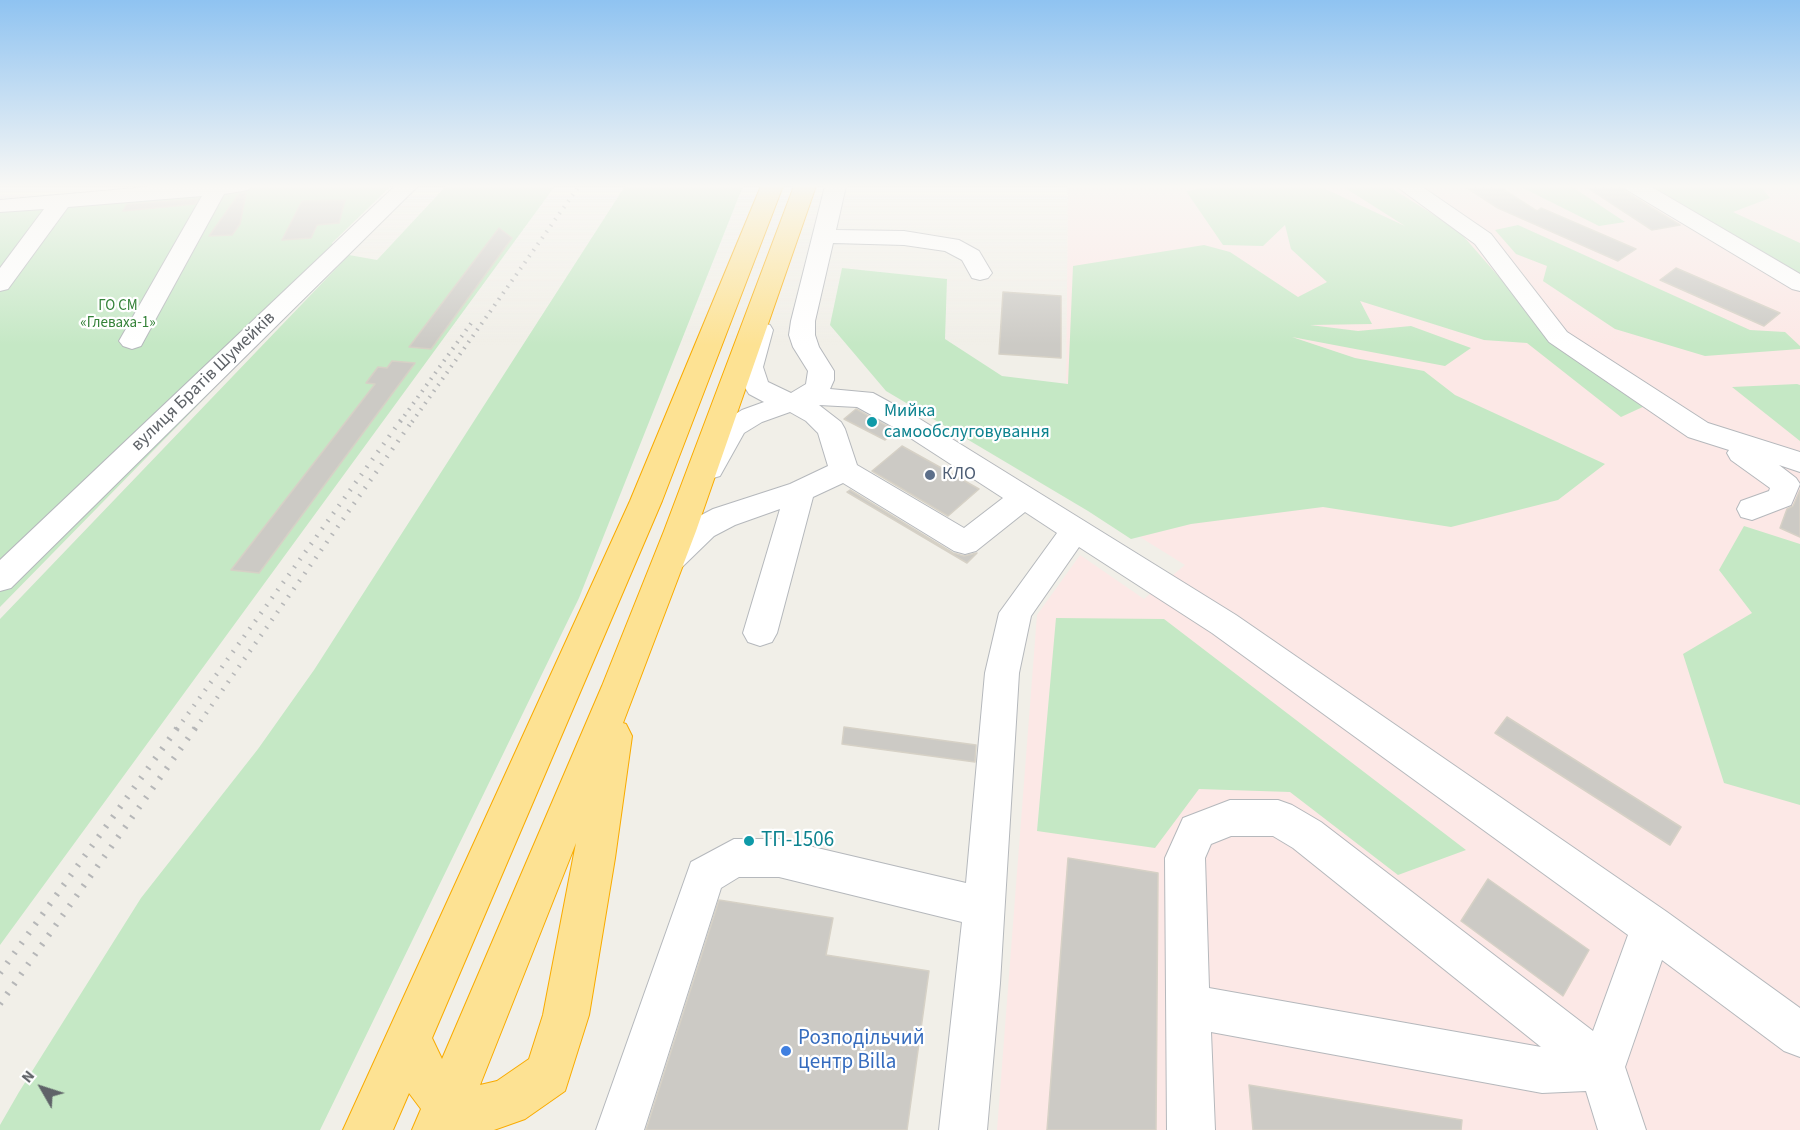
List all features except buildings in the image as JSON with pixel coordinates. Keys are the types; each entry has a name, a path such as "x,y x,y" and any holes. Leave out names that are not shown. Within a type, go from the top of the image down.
{"highway":[{"path":"368,1130 646,501 750,239"},
{"path":"443,1117 620,686 674,546 786,239"},
{"path":"443,1117 508,1102 548,1074 566,1016 594,858 620,686"},
{"path":"409,1040 443,1117"}],"street":[{"path":"0,284 33,239"},
{"path":"132,341 189,239"},
{"name":"вулиця Братів Шумейків","path":"0,579 353,239"},
{"path":"674,546 725,438 734,427 752,416 800,399 817,389 821,380 821,371 806,347 802,328 823,239"},
{"path":"909,239 951,245 971,256 980,273"},
{"path":"1483,239 1558,337 1698,430 1746,456 1786,485 1781,498 1752,509"},
{"path":"1723,239 1800,284"},
{"path":"760,311 761,332 750,367 752,378 758,388 770,395 800,399 863,399 905,422 1224,624 1652,927 1800,1035"},
{"path":"800,399 831,429 844,471 965,543 1024,497"},
{"path":"1698,430 1800,462"},
{"path":"674,546 724,517 800,491 844,471"},
{"path":"760,633 800,491"},
{"path":"963,1130 984,907 1002,673 1016,613 1076,529"},
{"path":"1191,1130 1185,858 1197,831 1230,818 1278,818 1307,835 1602,1067 1622,1130"},
{"path":"620,1130 705,876 734,858 779,858 984,907"},
{"path":"1602,1067 1652,927"},
{"path":"1190,1006 1542,1070 1602,1067"}],"shaded area":[{"path":"1068,239 1800,239 1800,1130 997,1130 1037,615 1080,555 1144,599 1185,565 1111,519 1066,405"}],"green space":[{"name":"ГО СМ «Глеваха-1»","path":"0,239 336,239 332,243 336,253 345,255 0,607"},
{"path":"397,239 516,239 0,945 0,619 349,255 377,260"},
{"path":"591,239 722,239 579,598 320,1130 0,1130 0,1125 19,1092 141,898 258,749 314,670"},
{"path":"1219,239 1271,239 1263,246 1223,245"},
{"path":"1288,239 1466,239 1506,285 1647,405 1621,417 1527,343 1484,340 1360,301 1372,324 1310,325 1358,331 1411,326 1471,348 1445,366 1292,337 1355,358 1424,371 1455,395 1605,464 1558,500 1451,527 1323,507 1191,524 1131,539 886,391 830,325 842,268 947,279 945,339 1002,376 1068,384 1073,266 1204,245 1230,252 1298,297 1327,282 1291,249"},
{"path":"1503,239 1548,239 1750,330 1785,332 1800,346 1800,349 1705,356 1615,329 1543,281 1547,266 1516,254"},
{"path":"1738,239 1791,239 1800,243 1800,275"},
{"path":"1800,385 1800,441 1732,387"},
{"path":"1744,526 1800,544 1800,805 1724,783 1683,654 1752,613 1719,570"},
{"path":"1056,618 1164,619 1466,850 1398,875 1290,792 1199,789 1155,848 1037,831"}],"railway":[{"path":"412,422 542,239"},
{"path":"400,422 472,322"},
{"path":"177,729 401,420"},
{"path":"195,729 413,420"},
{"path":"0,973 178,727"},
{"path":"0,1004 196,727"}],"place":[{"name":"Мийка самообслуговування","path":"872,422"},
{"name":"КЛО","path":"930,475"},
{"name":"ТП-1506","path":"749,841"},
{"name":"Розподільчий центр Billa","path":"786,1051"}]}
